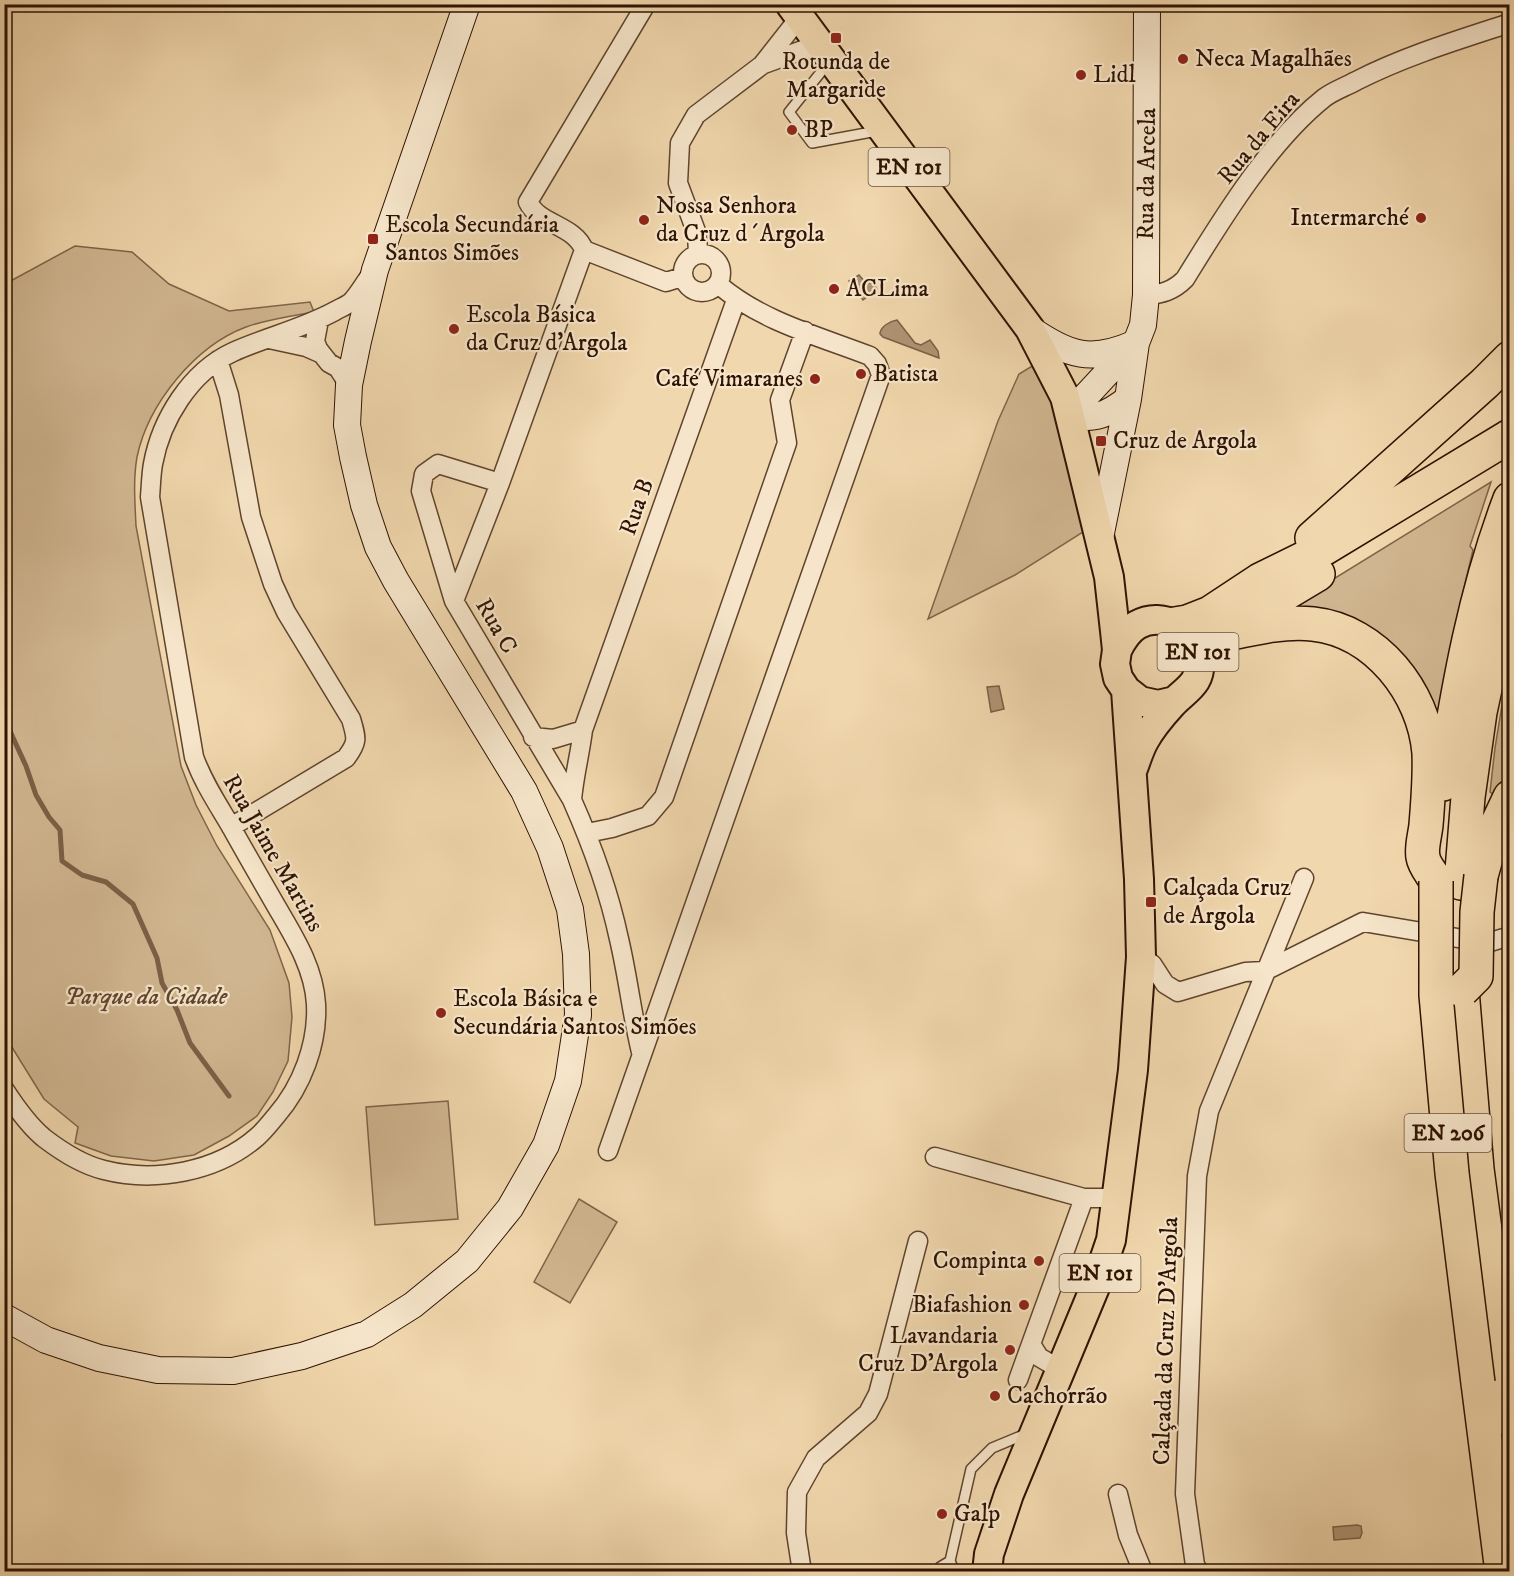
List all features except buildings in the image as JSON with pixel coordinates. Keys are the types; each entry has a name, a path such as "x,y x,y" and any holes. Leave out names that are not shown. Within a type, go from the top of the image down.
{"highway":[{"path":"1164,622 1187,622 1210,613 1260,580 1316,534 1459,407 1509,357"},
{"path":"1260,580 1325,548 1509,436"},
{"path":"1200,661 1208,649 1238,622 1509,458"},
{"name":"EN 206","path":"1509,499 1494,541 1475,610 1455,704 1442,793 1459,880 1477,912 1476,976 1462,990 1477,1169 1509,1420"},
{"name":"EN 206","path":"1502,1572 1452,1173 1436,994 1459,880 1480,712 1509,573"},
{"path":"1227,634 1285,623 1315,624 1342,633 1372,648 1388,663 1411,692 1423,721 1428,751 1429,792 1423,857 1459,880 1493,833 1509,797"}],"main road":[{"name":"EN 101","path":"795,11 1030,329 1065,397 1109,576 1118,678 1126,690 1140,701 1158,705 1175,701"},
{"name":"EN 101","path":"1109,576 1134,606 1184,630 1192,638 1200,661 1197,677 1188,691 1175,701 1144,741 1130,776"},
{"name":"EN 101","path":"1117,650 1125,635 1138,625 1164,622"},
{"name":"EN 101","path":"987,1572 989,1554 1009,1494 1095,1287 1111,1240 1133,1070 1141,957 1139,879 1130,776 1126,690"}],"street":[{"path":"4,1317 46,1340 99,1358 158,1370 234,1371 302,1356 367,1334 413,1305 467,1261 510,1208 546,1144 568,1081 578,1015 576,954 570,909 550,848 524,791 396,581 378,547 364,505 347,425 347,372 361,328 375,270 466,4"},
{"path":"646,4 528,202 532,211 580,240 584,250 666,282 682,277"},
{"name":"Rua da Arcela","path":"1100,538 1128,399 1136,343 1143,325 1146,295 1147,4"},
{"path":"698,253 697,234 678,183 680,143 696,115 762,65 795,11"},
{"name":"Rua da Eira","path":"1146,295 1176,289 1263,162 1297,122 1325,97 1382,69 1450,42 1509,23"},
{"path":"762,65 825,52"},
{"name":"Rua C","path":"584,250 500,483 454,601 532,737 572,800 587,833 620,940 641,1052"},
{"path":"698,253 714,256 722,269 719,285 706,293 690,290 682,277 685,261 698,253"},
{"name":"Rua Jaime Martins","path":"4,1089 42,1137 72,1157 102,1170 140,1176 177,1174 221,1161 257,1137 284,1107 302,1077 313,1041 316,1004 310,970 295,938 209,791 194,757 150,496 152,466 161,435 171,414 192,383 218,360 233,352 319,320 351,302 375,270"},
{"path":"608,1151 881,375 878,363 870,356 760,314 736,300 719,285"},
{"name":"Rua B","path":"572,800 574,775 581,750 583,730 736,300"},
{"path":"338,309 350,314 361,328"},
{"path":"319,320 315,341 322,354 329,363 347,372"},
{"path":"1030,329 1052,344 1071,352 1093,355 1117,351 1136,343"},
{"path":"587,833 612,828 648,816 664,797 787,443 780,400 805,331"},
{"path":"268,339 306,347 322,354"},
{"path":"1070,417 1084,398 1136,343"},
{"path":"218,360 229,395 244,484 261,551 286,612 351,719 355,732 355,745 346,758 231,827"},
{"path":"1070,417 1092,419 1114,410 1128,399"},
{"path":"454,601 421,491 423,474 438,464 500,483"},
{"path":"532,737 553,739 583,730"},
{"name":"Calçada da Cruz D'Argola","path":"1199,1572 1195,1565 1185,1494 1196,1200 1200,1157 1209,1111 1304,878"},
{"path":"1141,957 1152,964 1165,984 1178,992 1245,972 1265,971 1363,922 1487,943 1509,936"},
{"path":"935,1157 1084,1198 1117,1198"},
{"path":"1018,1380 1084,1198"},
{"path":"802,1572 796,1533 797,1492 816,1458 868,1413 878,1394 918,1241"},
{"path":"1031,1344 1039,1357 1061,1370"},
{"path":"1118,1494 1128,1535 1143,1572"}],"lane":[{"path":"825,52 789,112 812,143 882,130"},
{"path":"955,1572 950,1561 971,1469 992,1448 1036,1430"},
{"path":"939,1572 940,1567 950,1561"}],"green space":[{"name":"Parque da Cidade","path":"75,246 132,252 169,284 229,311 310,302 314,312 246,327 209,348 176,379 163,398 143,437 137,457 136,526 181,766 196,805 217,846 270,930 289,983 292,1017 288,1061 273,1092 257,1116 229,1136 194,1155 154,1161 111,1156 75,1143 78,1127 44,1099 5,1036 5,284"},
{"path":"1039,362 1091,527 1015,575 928,619 998,421 1019,374"},
{"path":"1491,482 1470,546 1473,550 1452,639 1437,728 1417,678 1280,612"},
{"path":"1509,662 1509,781 1499,799 1490,792"},
{"path":"448,1101 458,1219 375,1225 366,1107"},
{"path":"579,1199 617,1222 570,1303 534,1282"}],"shaded area":[{"path":"859,275 865,282 873,283 877,289 863,300 849,281"},
{"path":"897,320 915,343 921,345 930,340 938,351 939,358 880,334 886,325"},
{"path":"999,686 1004,709 991,712 987,687"},
{"path":"1361,1526 1360,1538 1334,1540 1333,1527"}],"waterway":[{"path":"4,718 26,766 36,795 60,830 62,861 82,875 106,882 133,904 157,958 162,983 177,1010 190,1043 229,1096"}],"place":[{"name":"Rotunda de Margaride","path":"836,38"},
{"name":"Neca Magalhães","path":"1183,59"},
{"name":"Lidl","path":"1081,75"},
{"name":"BP","path":"792,130"},
{"name":"Intermarché","path":"1421,218"},
{"name":"Nossa Senhora da Cruz d´Argola","path":"644,220"},
{"name":"Escola Secundária Santos Simões","path":"373,239"},
{"name":"ACLima","path":"834,289"},
{"name":"Escola Básica da Cruz d'Argola","path":"454,329"},
{"name":"Batista","path":"861,374"},
{"name":"Café Vimaranes","path":"815,379"},
{"name":"Cruz de Argola","path":"1101,441"},
{"name":"Calçada Cruz de Argola","path":"1151,902"},
{"name":"Escola Básica e Secundária Santos Simões","path":"441,1013"},
{"name":"Compinta","path":"1039,1261"},
{"name":"Biafashion","path":"1024,1305"},
{"name":"Lavandaria Cruz D'Argola","path":"1010,1350"},
{"name":"Cachorrão","path":"995,1396"},
{"name":"Galp","path":"942,1514"}]}
